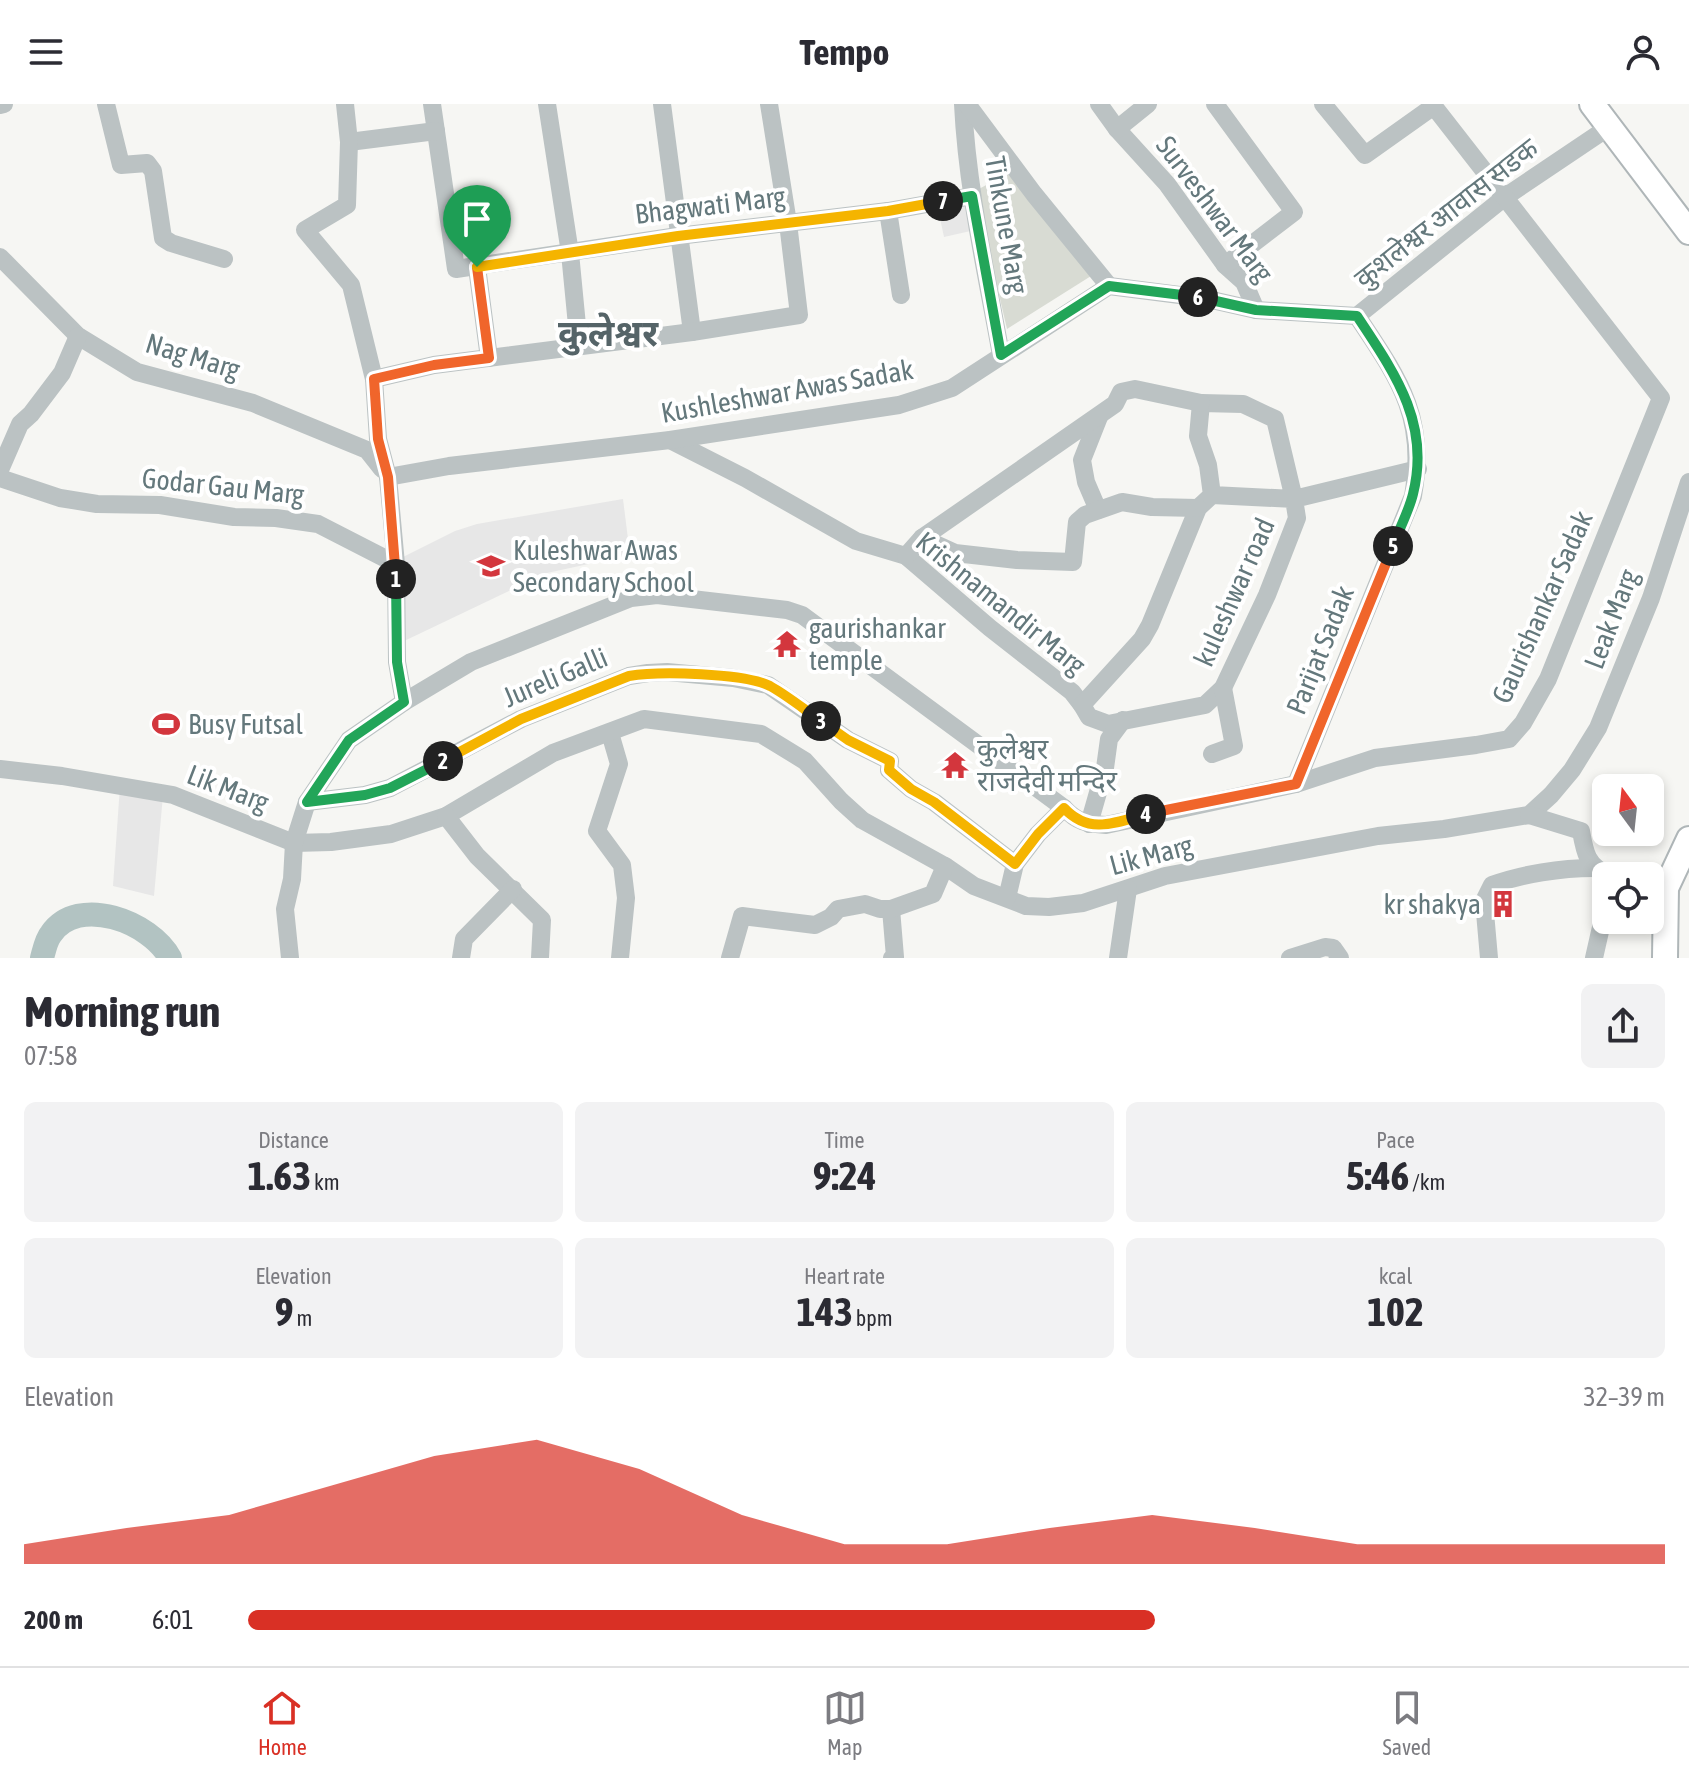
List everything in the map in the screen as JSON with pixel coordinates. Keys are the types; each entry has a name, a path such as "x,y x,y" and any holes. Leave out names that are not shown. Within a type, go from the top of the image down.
{"main road":[{"path":"1592,104 1689,232"},
{"path":"1664,878 1689,839"},
{"path":"1663,934 1665,958"}],"street":[{"path":"106,104 121,165 147,163 153,171 163,238 224,259"},
{"path":"345,104 349,142 347,205 305,230 351,285 374,379 378,439 388,477 396,564 397,662 404,702"},
{"path":"349,142 436,131 432,104"},
{"path":"547,104 570,253 579,346"},
{"path":"662,104 692,332"},
{"path":"374,379 434,365 799,315 769,104"},
{"name":"Tinkune Marg","path":"965,104 965,147 972,196 1001,355"},
{"name":"Tinkune Marg","path":"965,104 1109,286"},
{"name":"Surveshwar Marg","path":"1099,104 1117,129 1167,184 1225,265 1244,282 1256,310"},
{"path":"1117,129 1148,104"},
{"path":"1215,104 1294,212 1225,265"},
{"path":"1323,104 1365,155 1433,105 1505,197"},
{"name":"कुशलेश्वर आवास सडक","path":"1357,316 1505,197 1609,127"},
{"name":"Bhagwati Marg","path":"436,131 456,269 678,236 888,211 972,196"},
{"name":"Gaurishankar Sadak","path":"1089,824 1106,825 1296,784 1375,758 1509,739 1523,723 1548,679 1661,398 1505,197"},
{"path":"888,211 901,295"},
{"name":"Nag Marg","path":"0,257 78,336 137,372 253,403 367,450 388,477"},
{"path":"477,267 489,358"},
{"path":"1109,286 1203,298 1256,310 1357,316"},
{"name":"Kushleshwar Awas Sadak","path":"388,477 449,466 670,440 899,405 952,388 1109,286"},
{"name":"Parijat Sadak","path":"1296,784 1413,496 1418,469 1415,434 1405,393 1357,316"},
{"path":"0,470 20,424 62,373 78,336"},
{"path":"906,556 922,538 1099,417 1115,404 1121,392 1135,389 1201,403 1243,404 1275,419 1294,499 1152,507 1122,502 1085,515 1077,522 1079,568 955,553 922,538"},
{"path":"1082,705 1142,639 1205,502 1208,465 1198,436 1201,403"},
{"path":"1098,510 1086,482 1082,460 1099,417"},
{"name":"Krishnamandir Marg","path":"670,440 856,541 906,556 990,628 1072,692 1082,705"},
{"name":"kuleshwar road","path":"1082,705 1089,717 1108,724 1205,705 1223,688 1267,595 1297,518 1294,499 1418,469"},
{"name":"Godar Gau Marg","path":"0,478 72,500 97,504 160,505 234,517 276,518 318,524 396,564"},
{"name":"Leak Marg","path":"1529,815 1572,770 1598,728 1651,598 1689,482"},
{"path":"290,958 285,909 292,879 294,843 307,802 349,740 471,662 631,598 657,595 787,610 802,615 1064,808 1075,820 1089,824 1105,768 1109,739 1123,720"},
{"name":"Jureli Galli","path":"307,802 365,795 390,788 521,719 629,676 667,672 733,678 768,685 848,740 890,761 889,770 911,789 934,802 1015,864"},
{"path":"1212,754 1234,746 1223,688"},
{"name":"Lik Marg","path":"0,769 173,795 294,843 331,842 391,834 446,816 553,753 644,719 761,734 805,761 862,820 945,866 974,886 1026,906 1049,907 1083,903 1165,876 1378,836 1529,815"},
{"path":"610,733 619,764 597,831 622,865 626,898 620,958"},
{"path":"1007,898 1015,864 1038,834 1064,808"},
{"path":"1529,815 1581,831 1585,856 1592,863"},
{"path":"446,816 477,856 542,920 540,958"},
{"path":"730,958 742,916 815,925 838,909 865,904 891,909 933,894 945,866"},
{"path":"1489,958 1484,901 1492,885 1557,871 1592,872"},
{"path":"461,958 464,939 513,889"},
{"path":"1118,958 1128,889"},
{"path":"891,909 895,957 892,958"},
{"path":"1594,958 1599,934"},
{"path":"1290,958 1325,947 1333,948 1340,958"}],"shaded area":[{"path":"1009,173 1099,271 1007,329 975,191"},
{"path":"969,199 975,230 944,237 937,204"},
{"name":"Kuleshwar Awas Secondary School","path":"623,499 630,555 547,573 400,643 401,558 455,531 477,524"},
{"path":"120,786 163,795 154,896 113,886"}],"waterway":[{"path":"42,958 49,936 63,922 78,916 96,915 114,918 147,933 170,958"}],"place":[{"name":"Kuleshwar Awas Secondary School","path":"491,566"},
{"name":"gaurishankar temple","path":"787,644"},
{"name":"Busy Futsal","path":"166,724"},
{"name":"कुलेश्वर राजदेवी मन्दिर","path":"955,765"},
{"name":"kr shakya","path":"1503,904"}],"district":[{"name":"कुलेश्वर","path":"608,333"}],"route":[{"path":"972,196 1001,355 1109,286 1203,298 1256,310 1357,316 1405,393 1415,434 1418,469 1413,496 1296,784 1106,825 1075,820 1064,808 1038,834 1015,864 934,802 911,789 889,770 890,761 848,740 768,685 733,678 667,672 629,676 521,719 390,788 365,795 307,802 349,740 404,702 397,662 396,564 388,477 378,439 374,379 434,365 489,358 477,267 678,236 888,211 972,196"}]}
